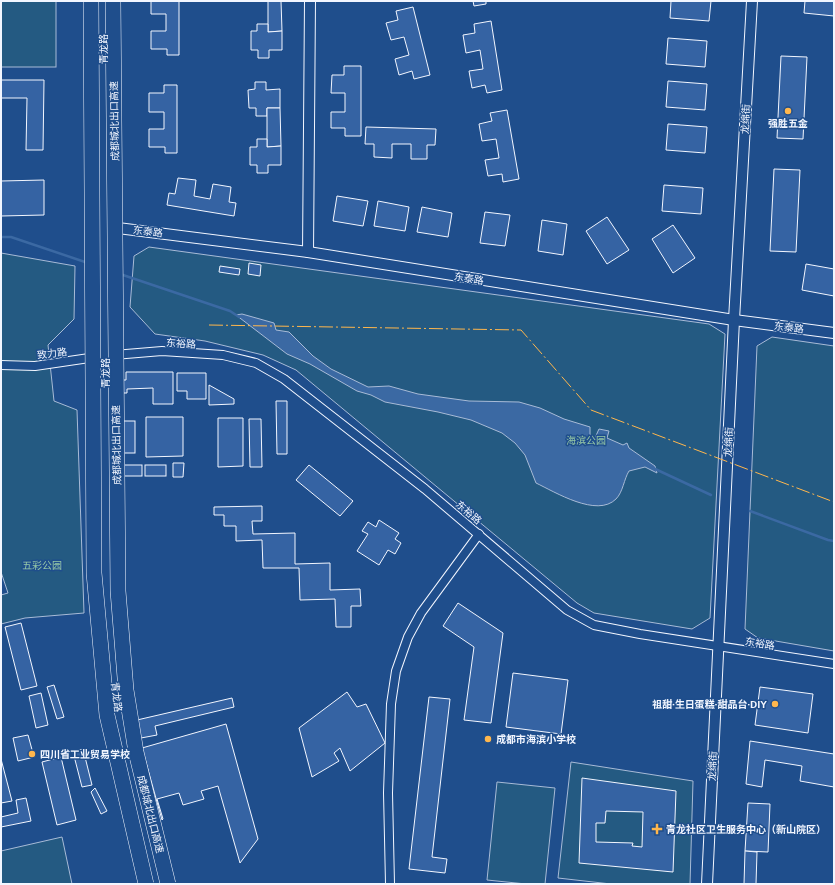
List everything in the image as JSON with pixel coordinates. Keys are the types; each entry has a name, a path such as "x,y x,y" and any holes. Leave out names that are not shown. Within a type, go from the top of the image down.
{"highway":[{"name":"成都城北出口高速","path":"91,1 94,573 107,715 146,884"},
{"name":"成都城北出口高速","path":"113,1 118,592 126,690 136,752 168,884"}],"street":[{"name":"青龙路","path":"102,1 106,583 117,704 139,810 158,884"},
{"path":"308,252 310,1"},
{"name":"龙绵街","path":"706,884 734,320 752,1"},
{"name":"东泰路","path":"104,226 308,252 734,320 834,333"},
{"name":"东裕路","path":"104,356 162,351 223,356 256,363 284,379 425,489 567,610 594,624 640,634 834,664"},
{"name":"致力路","path":"1,365 35,366 104,356"},
{"path":"390,884 388,793 391,704 396,671 408,637 421,612 479,534"}],"green space":[{"path":"1,1 56,1 56,67 1,67"},
{"name":"海滨公园","path":"149,247 709,324 725,334 710,618 692,629 594,613 577,603 296,370 263,355 205,341 155,334 130,307 134,256"},
{"name":"五彩公园","path":"1,253 75,266 74,319 48,345 54,401 77,410 84,613 25,618 1,624 1,595 8,593 1,572"},
{"path":"772,337 834,346 834,651 758,638 745,629 757,346"},
{"path":"571,762 693,781 690,884 611,884 558,878"},
{"path":"497,782 555,788 545,884 526,884 487,880"},
{"path":"62,837 72,884 1,884 1,851"}],"shaded area":[{"path":"242,314 274,323 276,330 289,332 313,356 331,369 368,387 389,386 418,394 469,401 519,402 540,408 564,419 590,427 590,435 594,440 599,429 609,431 607,438 623,445 627,443 629,448 655,466 657,473 645,467 629,471 618,496 608,504 598,506 576,502 536,483 525,455 515,443 502,433 471,420 385,402 371,395 357,391 310,364 287,354 236,315"}],"building":[{"path":"151,1 179,1 179,55 167,55 167,49 151,49 151,31 166,31 166,14 151,14"},
{"path":"268,1 281,1 282,31 268,32"},
{"path":"473,1 486,1 486,4 474,6"},
{"path":"671,1 711,1 709,21 670,18"},
{"path":"805,1 834,1 834,16 804,13"},
{"path":"413,7 430,75 414,79 412,71 399,75 395,59 409,55 404,37 391,40 386,23 398,20 396,11"},
{"path":"491,21 502,90 487,93 485,85 472,88 469,71 483,69 480,50 466,53 463,35 475,33 474,24"},
{"path":"257,24 268,24 268,32 282,31 282,50 269,50 269,58 258,58 258,50 251,50 251,31 257,31"},
{"path":"668,38 707,41 705,67 666,64"},
{"path":"781,56 807,57 803,139 777,138"},
{"path":"344,66 361,66 361,136 345,136 345,128 331,128 331,112 345,112 345,93 331,93 332,75 344,75"},
{"path":"1,80 44,80 43,150 26,150 27,98 1,98"},
{"path":"668,81 707,84 705,110 666,107"},
{"path":"255,82 266,82 266,90 280,89 280,108 267,108 267,116 256,116 256,108 249,108 248,90 255,89"},
{"path":"164,85 177,85 177,153 165,153 165,147 149,147 149,129 164,129 164,112 149,112 149,93 164,93"},
{"path":"267,108 280,108 281,146 267,147"},
{"path":"507,110 519,179 503,182 502,174 488,176 485,160 499,158 496,139 482,141 479,124 492,121 490,113"},
{"path":"668,124 707,127 705,153 666,150"},
{"path":"366,127 436,129 435,145 427,145 427,159 411,159 411,144 392,144 392,158 374,157 374,144 365,144"},
{"path":"257,139 267,139 267,147 281,146 281,165 268,165 268,173 257,173 257,165 250,165 250,147 257,147"},
{"path":"774,169 800,170 796,252 770,251"},
{"path":"178,178 196,180 194,196 210,199 213,184 231,187 229,202 236,203 234,216 167,205 169,193 175,194"},
{"path":"44,180 44,215 1,216 1,181"},
{"path":"664,185 703,188 701,214 662,211"},
{"path":"337,196 368,201 363,226 333,221"},
{"path":"378,201 409,207 405,231 374,226"},
{"path":"422,207 452,213 448,237 417,232"},
{"path":"485,212 510,215 505,246 480,243"},
{"path":"607,217 629,250 607,264 586,231"},
{"path":"542,220 567,224 563,255 538,251"},
{"path":"673,225 695,258 673,273 652,239"},
{"path":"249,263 261,265 260,276 248,274"},
{"path":"806,264 834,269 834,296 802,290"},
{"path":"220,266 240,269 239,275 219,272"},
{"path":"126,372 173,372 173,404 153,404 153,388 127,389 127,393 122,393 122,380 126,380"},
{"path":"177,373 206,373 206,399 187,399 187,391 177,391"},
{"path":"209,385 234,399 234,404 209,405"},
{"path":"276,401 287,401 287,454 277,454"},
{"path":"146,417 183,417 183,456 146,457"},
{"path":"218,418 243,418 243,466 218,467"},
{"path":"249,419 261,419 262,467 250,467"},
{"path":"120,421 135,421 135,453 120,453"},
{"path":"173,463 184,463 183,477 173,477"},
{"path":"121,465 142,465 142,476 121,476"},
{"path":"145,465 166,465 166,476 145,476"},
{"path":"309,465 353,501 340,516 296,480"},
{"path":"262,506 262,521 252,521 253,534 295,533 295,564 330,563 330,590 360,589 361,606 351,606 351,627 336,627 335,599 300,600 299,568 263,568 262,540 236,541 236,526 224,526 224,515 214,515 214,507"},
{"path":"379,520 399,533 395,539 401,543 395,554 388,550 379,565 357,551 368,534 362,531 368,522 376,527"},
{"path":"458,603 503,633 491,723 464,720 474,647 443,626"},
{"path":"21,623 37,686 21,690 5,627"},
{"path":"513,673 568,680 561,734 506,727"},
{"path":"54,685 64,717 57,719 47,687"},
{"path":"760,687 813,694 808,733 755,725"},
{"path":"347,692 357,707 366,704 385,743 350,771 340,748 334,753 339,761 312,777 299,728"},
{"path":"41,693 48,725 36,728 29,696"},
{"path":"429,697 450,699 432,857 447,859 445,873 409,869"},
{"path":"232,698 234,707 155,726 157,735 141,738 137,720"},
{"path":"226,724 258,839 240,863 218,786 201,791 204,799 183,805 179,793 157,799 163,819 162,820 142,748"},
{"path":"28,735 34,757 18,761 13,738"},
{"path":"750,741 834,754 834,787 800,781 802,766 765,760 762,787 746,784"},
{"path":"83,749 92,785 82,787 73,752"},
{"path":"61,757 76,820 57,825 42,762"},
{"path":"1,759 12,801 1,803"},
{"path":"582,778 676,791 673,872 579,863","holes":["606,811 643,812 642,847 632,846 633,843 596,842 596,823 605,823"]},
{"path":"95,788 107,811 101,814 91,792"},
{"path":"26,798 31,821 1,827 1,817 18,813 16,800"},
{"path":"748,803 770,804 768,852 745,851"},
{"path":"745,851 757,852 756,884 744,884"}],"waterway":[{"path":"1,237 11,237 88,263"},
{"path":"120,274 230,311 239,317"},
{"path":"653,468 711,495"},
{"path":"750,511 834,541"}],"power":[{"path":"209,325 521,330 591,410 834,502"}],"place":[{"name":"强胜五金","path":"788,111"},
{"name":"祖甜·生日蛋糕·甜品台·DIY","path":"775,704"},
{"name":"成都市海滨小学校","path":"488,739"},
{"name":"四川省工业贸易学校","path":"32,754"},
{"name":"青龙社区卫生服务中心（新山院区）","path":"657,829"}]}
